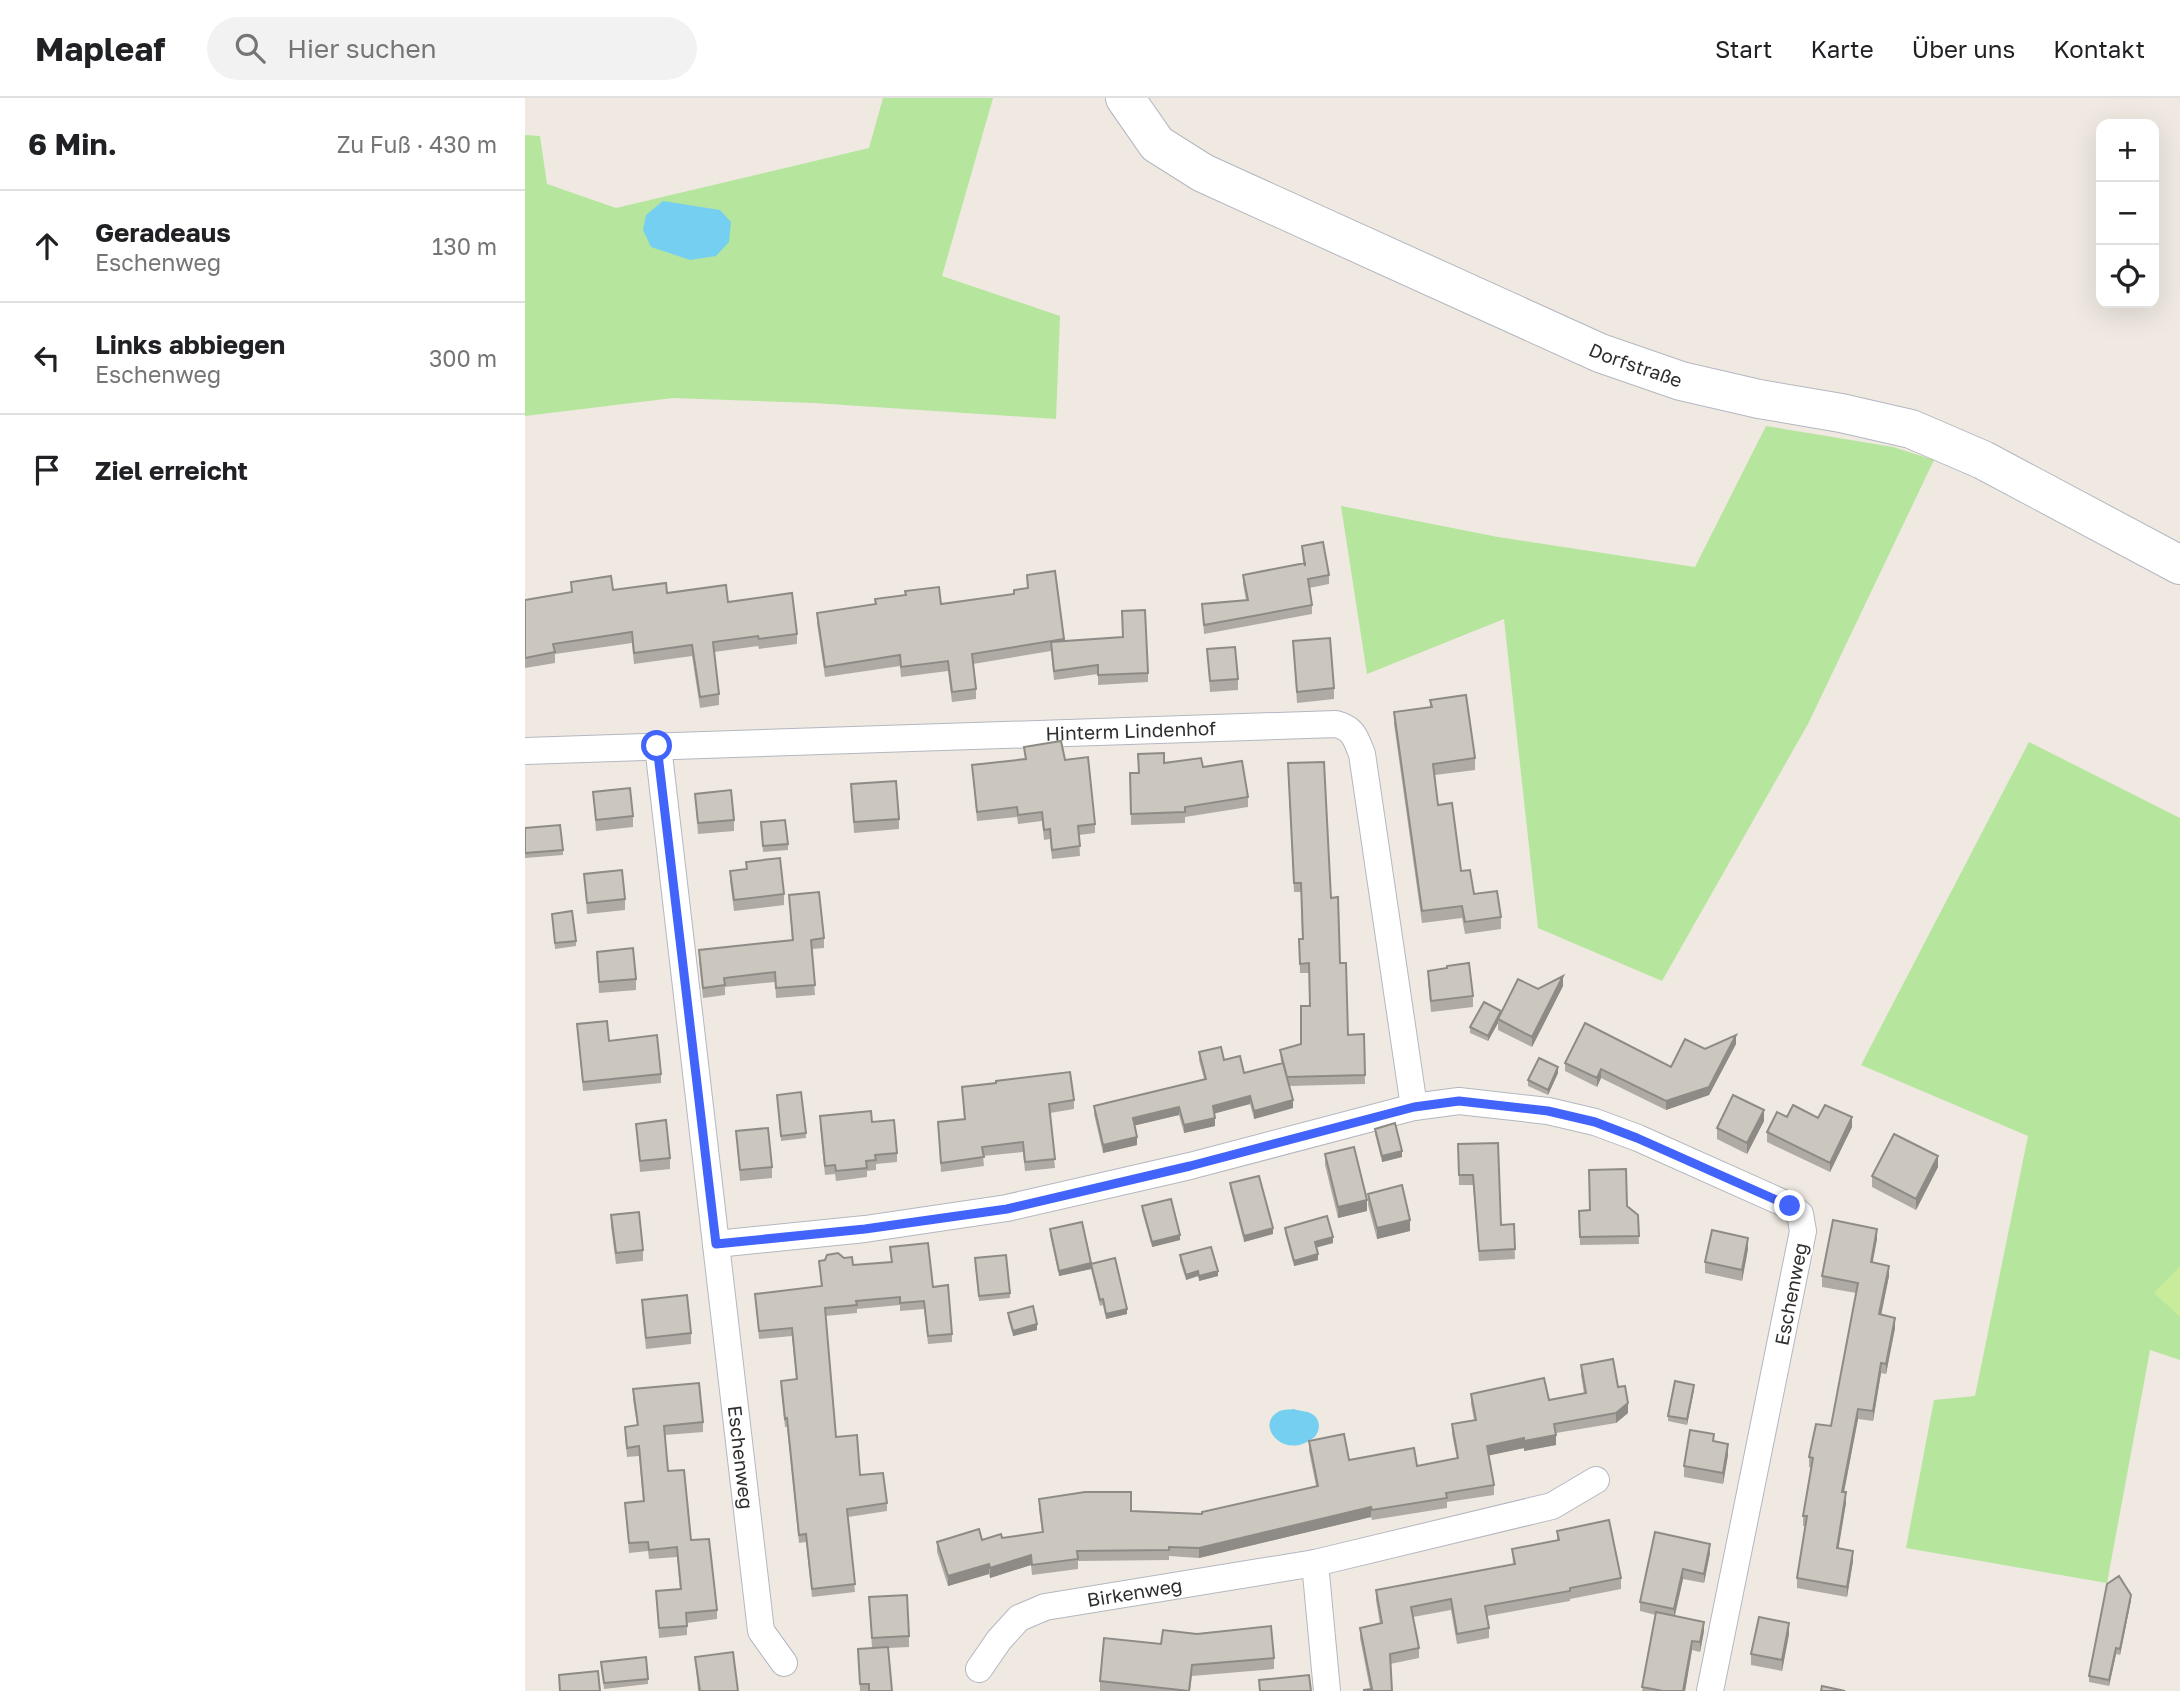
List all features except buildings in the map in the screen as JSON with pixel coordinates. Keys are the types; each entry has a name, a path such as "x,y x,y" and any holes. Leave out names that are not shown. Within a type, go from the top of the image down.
{"street":[{"name":"Dorfstraße","path":"1125,98 1157,144 1202,173 1600,353 1681,381 1911,429 1983,460 2180,565"},
{"name":"Hinterm Lindenhof","path":"525,751 1336,723 1347,727 1355,736 1361,754 1414,1107"},
{"name":"Eschenweg","path":"657,746 761,1631 783,1663"},
{"name":"Eschenweg","path":"716,1244 865,1229 1007,1209 1190,1166 1414,1107 1459,1101 1548,1111 1595,1122 1650,1143 1790,1206 1800,1213 1804,1231 1710,1691"},
{"name":"Birkenweg","path":"979,1669 999,1640 1019,1618 1045,1606 1315,1563 1552,1506 1596,1480"},
{"path":"1315,1563 1327,1691"}],"green space":[{"path":"883,98 993,98 942,276 1060,316 1056,419 814,403 673,398 525,416 525,135 540,136 547,184 616,208 869,148"},
{"path":"1766,426 1893,447 1934,460 1808,724 1662,981 1538,928 1504,619 1367,674 1341,506 1498,537 1695,567"},
{"path":"2029,742 2180,818 2180,1360 2150,1350 2107,1583 1906,1548 1934,1400 1975,1396 2028,1136 1861,1065"},
{"path":"2180,1266 2180,1317 2154,1293"}],"water":[{"path":"663,201 720,210 731,222 729,242 716,256 690,260 651,247 643,230 646,215"},
{"path":"1294,1409 1314,1415 1319,1426 1312,1439 1291,1445 1275,1438 1270,1425 1278,1412"}],"route":[{"path":"657,746 716,1244 865,1229 1007,1209 1190,1166 1414,1107 1459,1101 1548,1111 1595,1122 1790,1206"}]}
